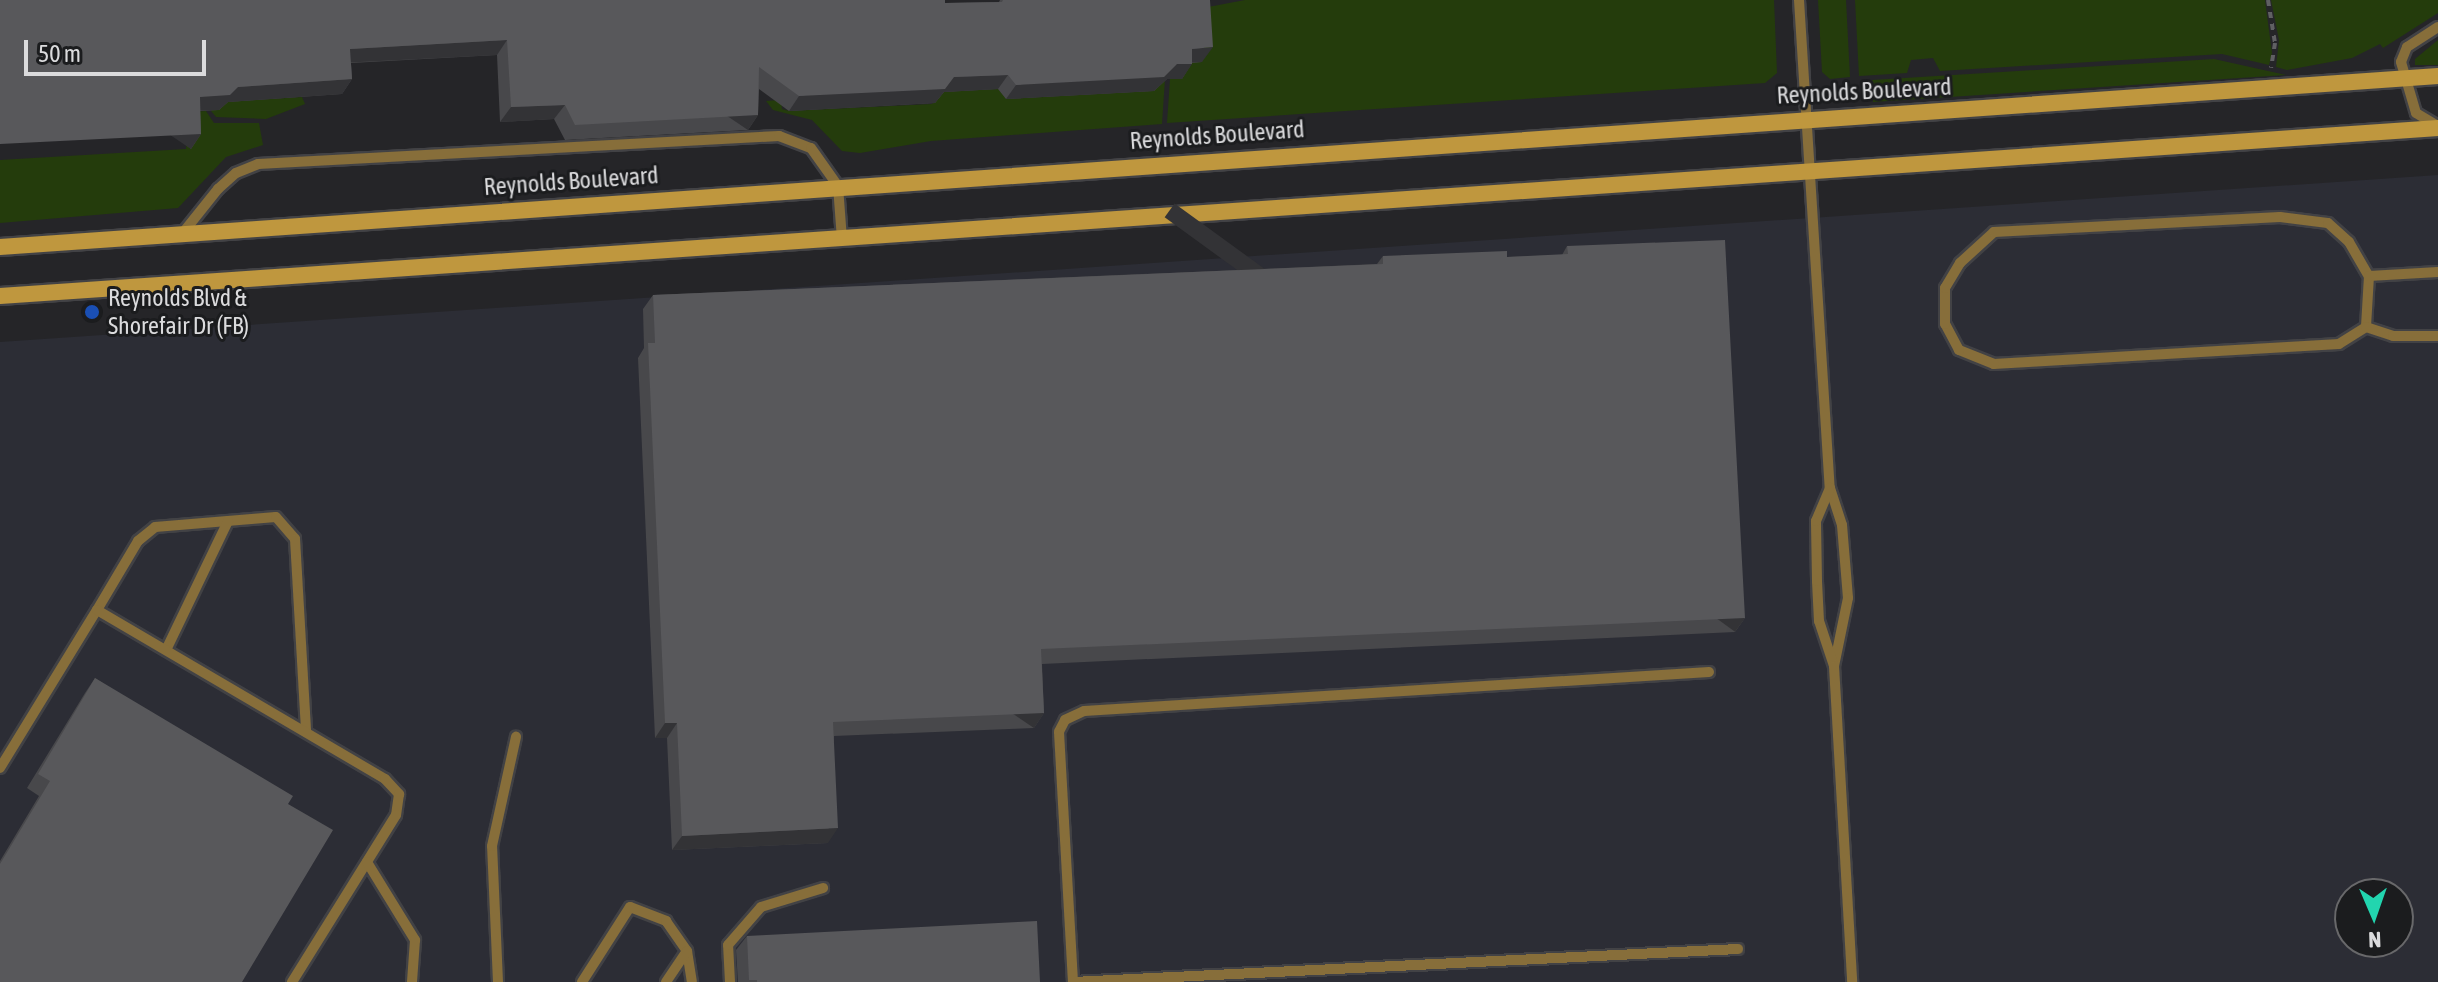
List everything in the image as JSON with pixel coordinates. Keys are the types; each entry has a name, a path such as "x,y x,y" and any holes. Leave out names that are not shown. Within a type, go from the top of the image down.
{"main road":[{"name":"Reynolds Boulevard","path":"0,247 2438,76"},
{"path":"0,296 1809,172 2037,152 2438,127"}],"lane":[{"path":"1799,0 1830,488 1842,525 1848,598 1834,666 1852,982"},
{"path":"2438,27 2403,52 2405,78 2416,113 2438,127"},
{"path":"182,234 218,189 236,173 258,164 779,136 811,148 838,186 842,239"},
{"path":"2280,217 2328,223 2349,242 2369,276 2366,327 2339,344 1994,364 1959,350 1945,324 1945,288 1960,263 1994,232 2280,217"},
{"path":"2369,276 2438,272"},
{"path":"2366,327 2393,336 2438,336"},
{"path":"1830,488 1816,521 1817,581 1819,621 1834,666"},
{"path":"0,768 138,541 155,527 276,517 295,539 306,731"},
{"path":"167,648 228,521"},
{"path":"97,610 167,648 385,779 399,794 396,815 292,982"},
{"path":"1709,672 1074,715 1059,732 1073,982 1738,949"},
{"path":"498,982 492,846 516,737"},
{"path":"367,862 415,940 412,982"},
{"path":"730,982 728,945 761,907 823,888"},
{"path":"582,982 630,907 666,921 687,951 692,982"},
{"path":"666,982 687,951"}],"path":[{"path":"2268,0 2275,43 2271,68"}],"shaded area":[{"path":"2438,175 2438,982 0,982 0,342"}],"green space":[{"path":"1245,0 1774,0 1777,73 1765,83 1167,123 1170,79 1182,78 1203,8"},
{"path":"1818,0 1846,0 1850,77 1830,79 1822,72"},
{"path":"1855,0 2265,0 2272,53 2269,65 2222,54 1940,71 1933,58 1911,60 1907,73 1859,76"},
{"path":"2271,0 2438,0 2438,13 2383,48 2380,44 2352,58 2287,70 2276,67 2279,40"},
{"path":"2438,40 2438,65 2415,65 2415,59"},
{"path":"2214,59 2286,75 1873,102 1872,80"},
{"path":"1165,79 1162,124 931,141 860,153 842,151 812,120 773,110 766,101 781,100 782,109 789,111 932,104 942,92 998,89 1007,99 1152,91"},
{"path":"302,97 305,104 266,119 216,117 211,111 225,102"},
{"path":"206,111 214,123 259,123 263,145 226,157 178,208 0,223 0,160 186,149 189,112"}],"building":[{"path":"0,0 945,0 945,3 1210,0 1213,47 1192,49 1192,64 1177,64 1164,77 1016,85 1008,75 954,77 945,89 799,96 759,67 758,115 575,125 565,105 511,107 507,40 350,49 352,79 238,87 230,95 200,97 201,134 0,144"},
{"path":"1725,240 1745,618 1041,649 1044,713 833,722 838,828 682,836 677,723 665,723 648,343 655,343 653,295 1383,264 1383,256 1507,251 1507,257 1568,254 1567,246"},
{"path":"95,678 293,796 288,804 333,830 242,982 0,982 0,864 50,781 38,774"},
{"path":"1037,921 1040,982 749,980 747,936"}],"place":[{"name":"Reynolds Blvd & Shorefair Dr (FB)","path":"92,312"}]}
